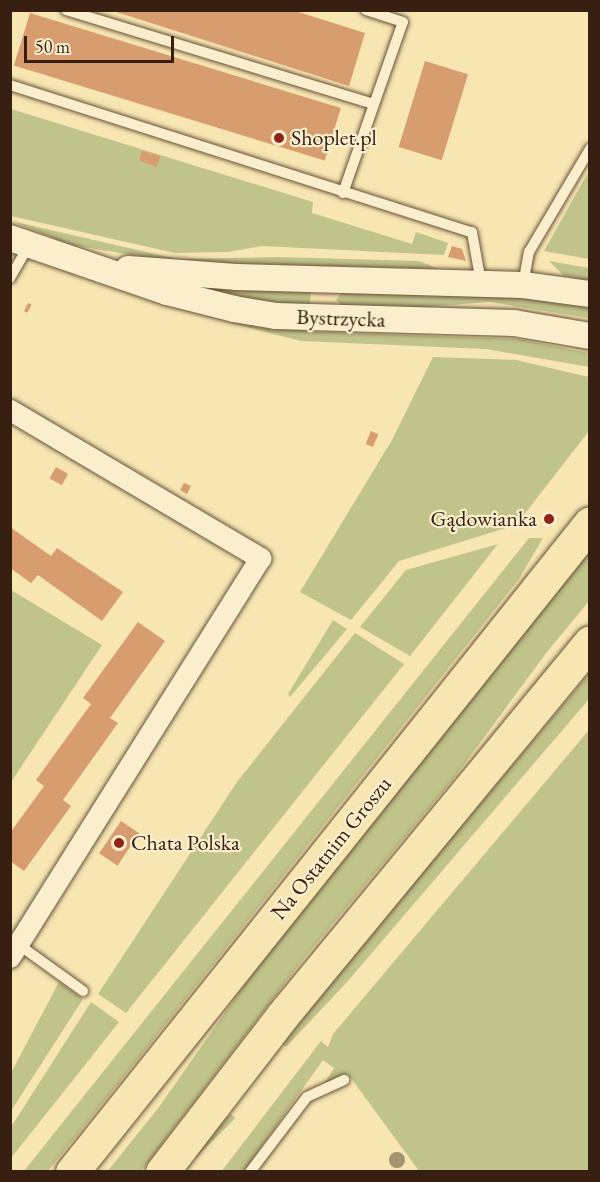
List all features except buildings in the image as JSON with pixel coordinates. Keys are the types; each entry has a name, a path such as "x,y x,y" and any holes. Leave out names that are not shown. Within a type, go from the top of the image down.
{"main road":[{"name":"Na Ostatnim Groszu","path":"72,1172 590,523"},
{"path":"162,1172 282,1016 590,643"}],"street":[{"name":"Bystrzycka","path":"20,241 167,292 234,309 276,316 514,323 590,336"},
{"name":"Bystrzycka","path":"98,267 346,281 523,285 590,294"},
{"path":"342,318 328,311 324,297 331,286 346,281"},
{"path":"10,410 260,558 13,947"}],"lane":[{"path":"66,10 374,104"},
{"path":"342,193 403,22 366,10"},
{"path":"10,85 342,193 472,232 481,283"},
{"path":"523,285 528,252 590,149"},
{"path":"10,278 20,241"},
{"path":"13,947 83,991"},
{"path":"250,1172 307,1097 344,1080"}],"green space":[{"path":"11,109 313,202 312,213 412,244 416,232 448,243 444,255 262,246 228,252 175,253 11,216"},
{"path":"589,171 589,259 544,251"},
{"path":"11,221 177,259 277,257 419,261 439,269 176,262 71,245"},
{"path":"549,261 589,268 589,281 563,275"},
{"path":"191,286 311,292 310,305 268,302"},
{"path":"342,292 525,297 589,307 589,318 490,302 409,308 343,306 336,300"},
{"path":"226,322 320,332 519,339 589,353 589,367 486,349 301,341"},
{"path":"433,357 516,360 589,377 589,431 516,525 399,561 351,620 300,592 392,440"},
{"path":"529,538 543,538 519,579 122,1079 48,1171 24,1171"},
{"path":"498,544 410,656 360,627 406,570"},
{"path":"589,549 589,601 547,652 454,778 301,962 141,1171 107,1172 159,1107 264,957"},
{"path":"11,590 102,645 11,782"},
{"path":"333,620 347,629 290,697 288,694"},
{"path":"355,633 404,664 126,1013 98,994 237,782"},
{"path":"589,674 589,699 347,982 286,1047 283,1044 346,963"},
{"path":"589,730 589,1171 419,1171 348,1074 324,1084 334,1068 323,1060 244,1171 221,1172 321,1041 328,1047 333,1034"},
{"path":"59,982 83,999 11,1111 11,1073"},
{"path":"91,1002 119,1022 11,1158 11,1127"},
{"path":"231,1114 235,1118 185,1168 181,1164"}],"place":[{"name":"Shoplet.pl","path":"279,138"},
{"name":"Gądowianka","path":"549,519"},
{"name":"Chata Polska","path":"119,843"}]}
